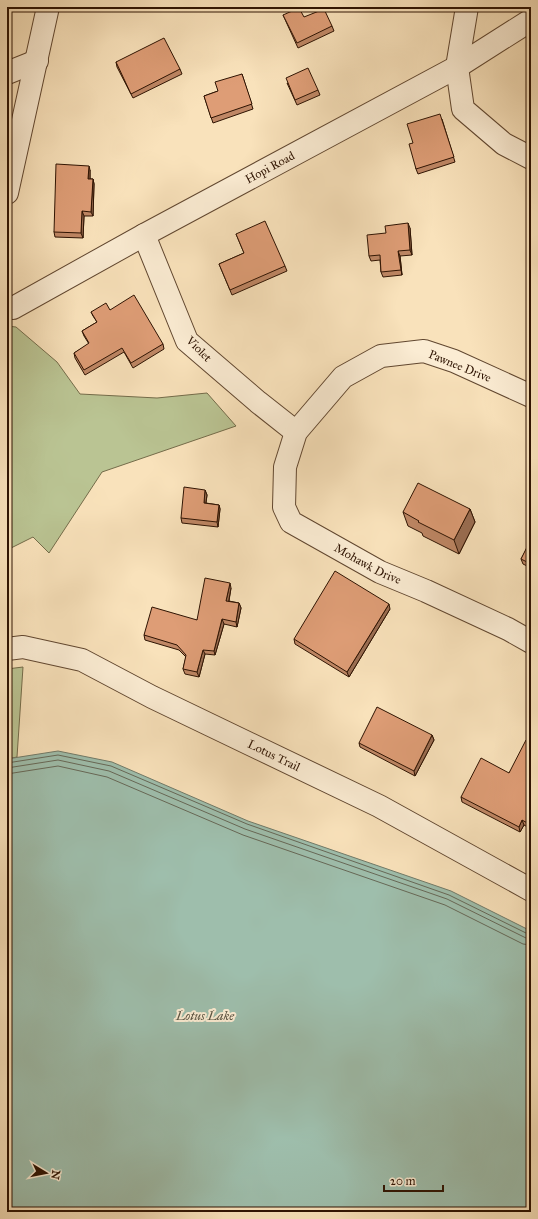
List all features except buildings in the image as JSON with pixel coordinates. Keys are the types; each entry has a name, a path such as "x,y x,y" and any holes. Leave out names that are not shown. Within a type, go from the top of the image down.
{"street":[{"path":"7,193 48,7"},
{"path":"467,7 457,67 463,109 504,144 531,158"},
{"name":"Hopi Road","path":"7,307 13,308 144,235 457,67 531,20"},
{"path":"7,73 37,61"},
{"name":"Violet","path":"144,235 188,341 258,402 296,432"},
{"name":"Pawnee Drive","path":"296,432 343,377 381,356 424,351 454,361 531,396"},
{"name":"Mohawk Drive","path":"296,432 285,467 284,507 291,522 380,572 426,591 508,629 531,642"},
{"name":"Lotus Trail","path":"7,649 23,647 82,660 160,700 379,806 531,890"}],"green space":[{"path":"7,326 16,327 57,362 80,394 157,398 207,393 236,426 102,472 49,553 33,537 7,550"},
{"path":"23,667 17,757 7,759 7,669"}],"water":[{"name":"Lotus Lake","path":"58,751 112,762 248,821 451,891 531,931 531,1212 7,1212 7,759"}]}
